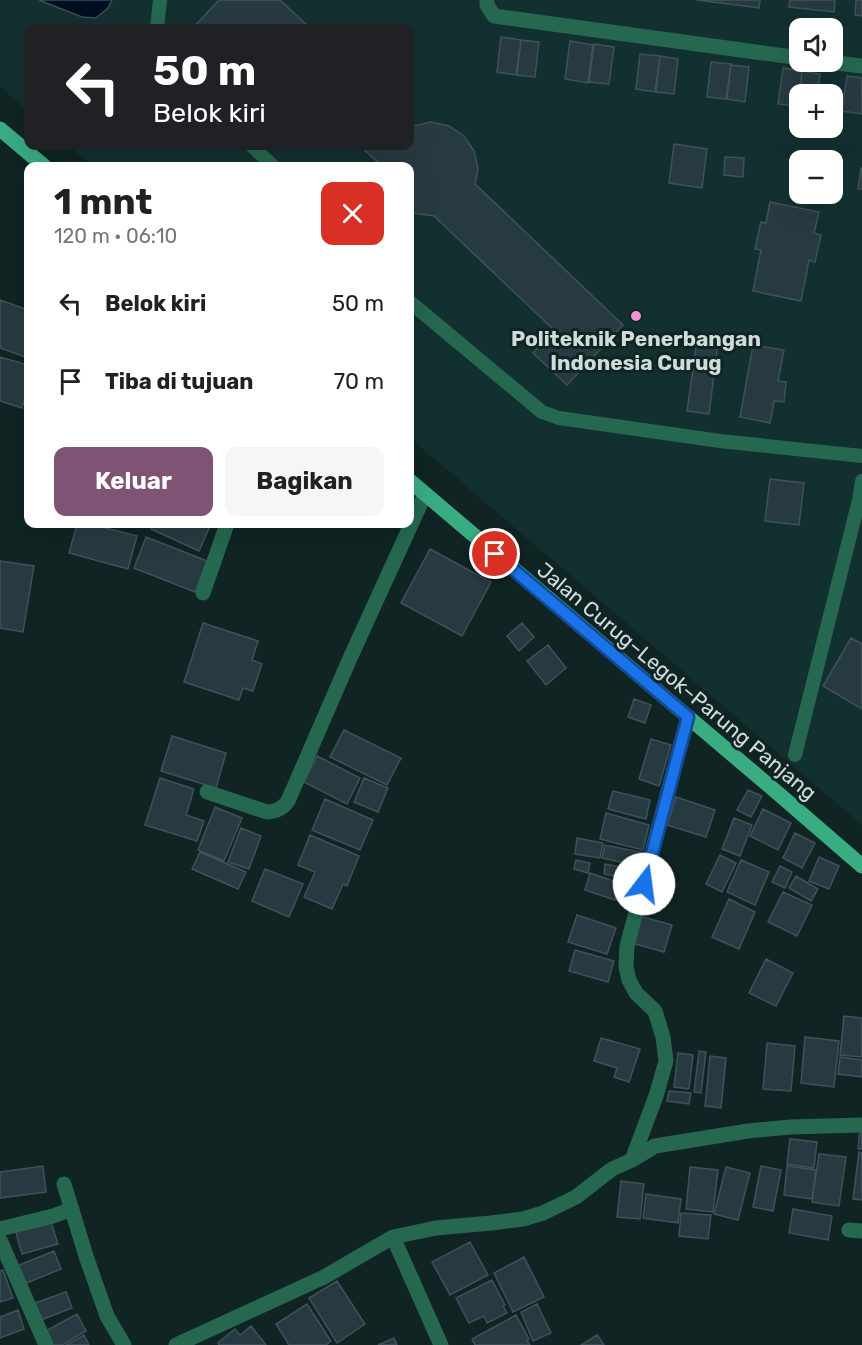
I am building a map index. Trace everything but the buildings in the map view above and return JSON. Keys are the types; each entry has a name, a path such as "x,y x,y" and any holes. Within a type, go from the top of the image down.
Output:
{"main road":[{"path":"0,129 24,149"},
{"path":"25,150 39,162"},
{"name":"Jalan Curug–Legok–Parung Panjang","path":"414,484 862,866"}],"street":[{"path":"488,0 487,5 494,16 789,56"},
{"path":"843,64 862,66"},
{"path":"414,518 425,494"},
{"path":"203,593 226,528"},
{"path":"207,792 267,812 276,812 283,808 409,528"},
{"path":"632,1160 656,1096 666,1061 663,1037 655,1011 636,993 628,980 627,946 688,717"},
{"path":"177,1345 324,1277 393,1237 436,1228 523,1219 543,1213 576,1197 612,1169 655,1146 748,1131 862,1125"},
{"path":"64,1184 107,1316 124,1345"},
{"path":"0,1229 72,1209"},
{"path":"393,1237 441,1345"},
{"path":"0,1240 46,1345"}],"lane":[{"path":"157,24 160,0"},
{"path":"256,150 269,162"},
{"path":"414,305 542,412 550,415 720,441 862,456"},
{"path":"795,755 858,522 862,481"}],"shaded area":[{"name":"Politeknik Penerbangan Indonesia Curug","path":"0,0 862,0 862,825 414,441 414,162 88,162 73,150 414,150 414,24 24,24 24,108 0,87"},
{"path":"39,0 112,0 108,8 96,18 82,17"}],"place":[{"name":"Politeknik Penerbangan Indonesia Curug","path":"636,316"}],"route":[{"path":"495,554 688,717 644,884"}]}
